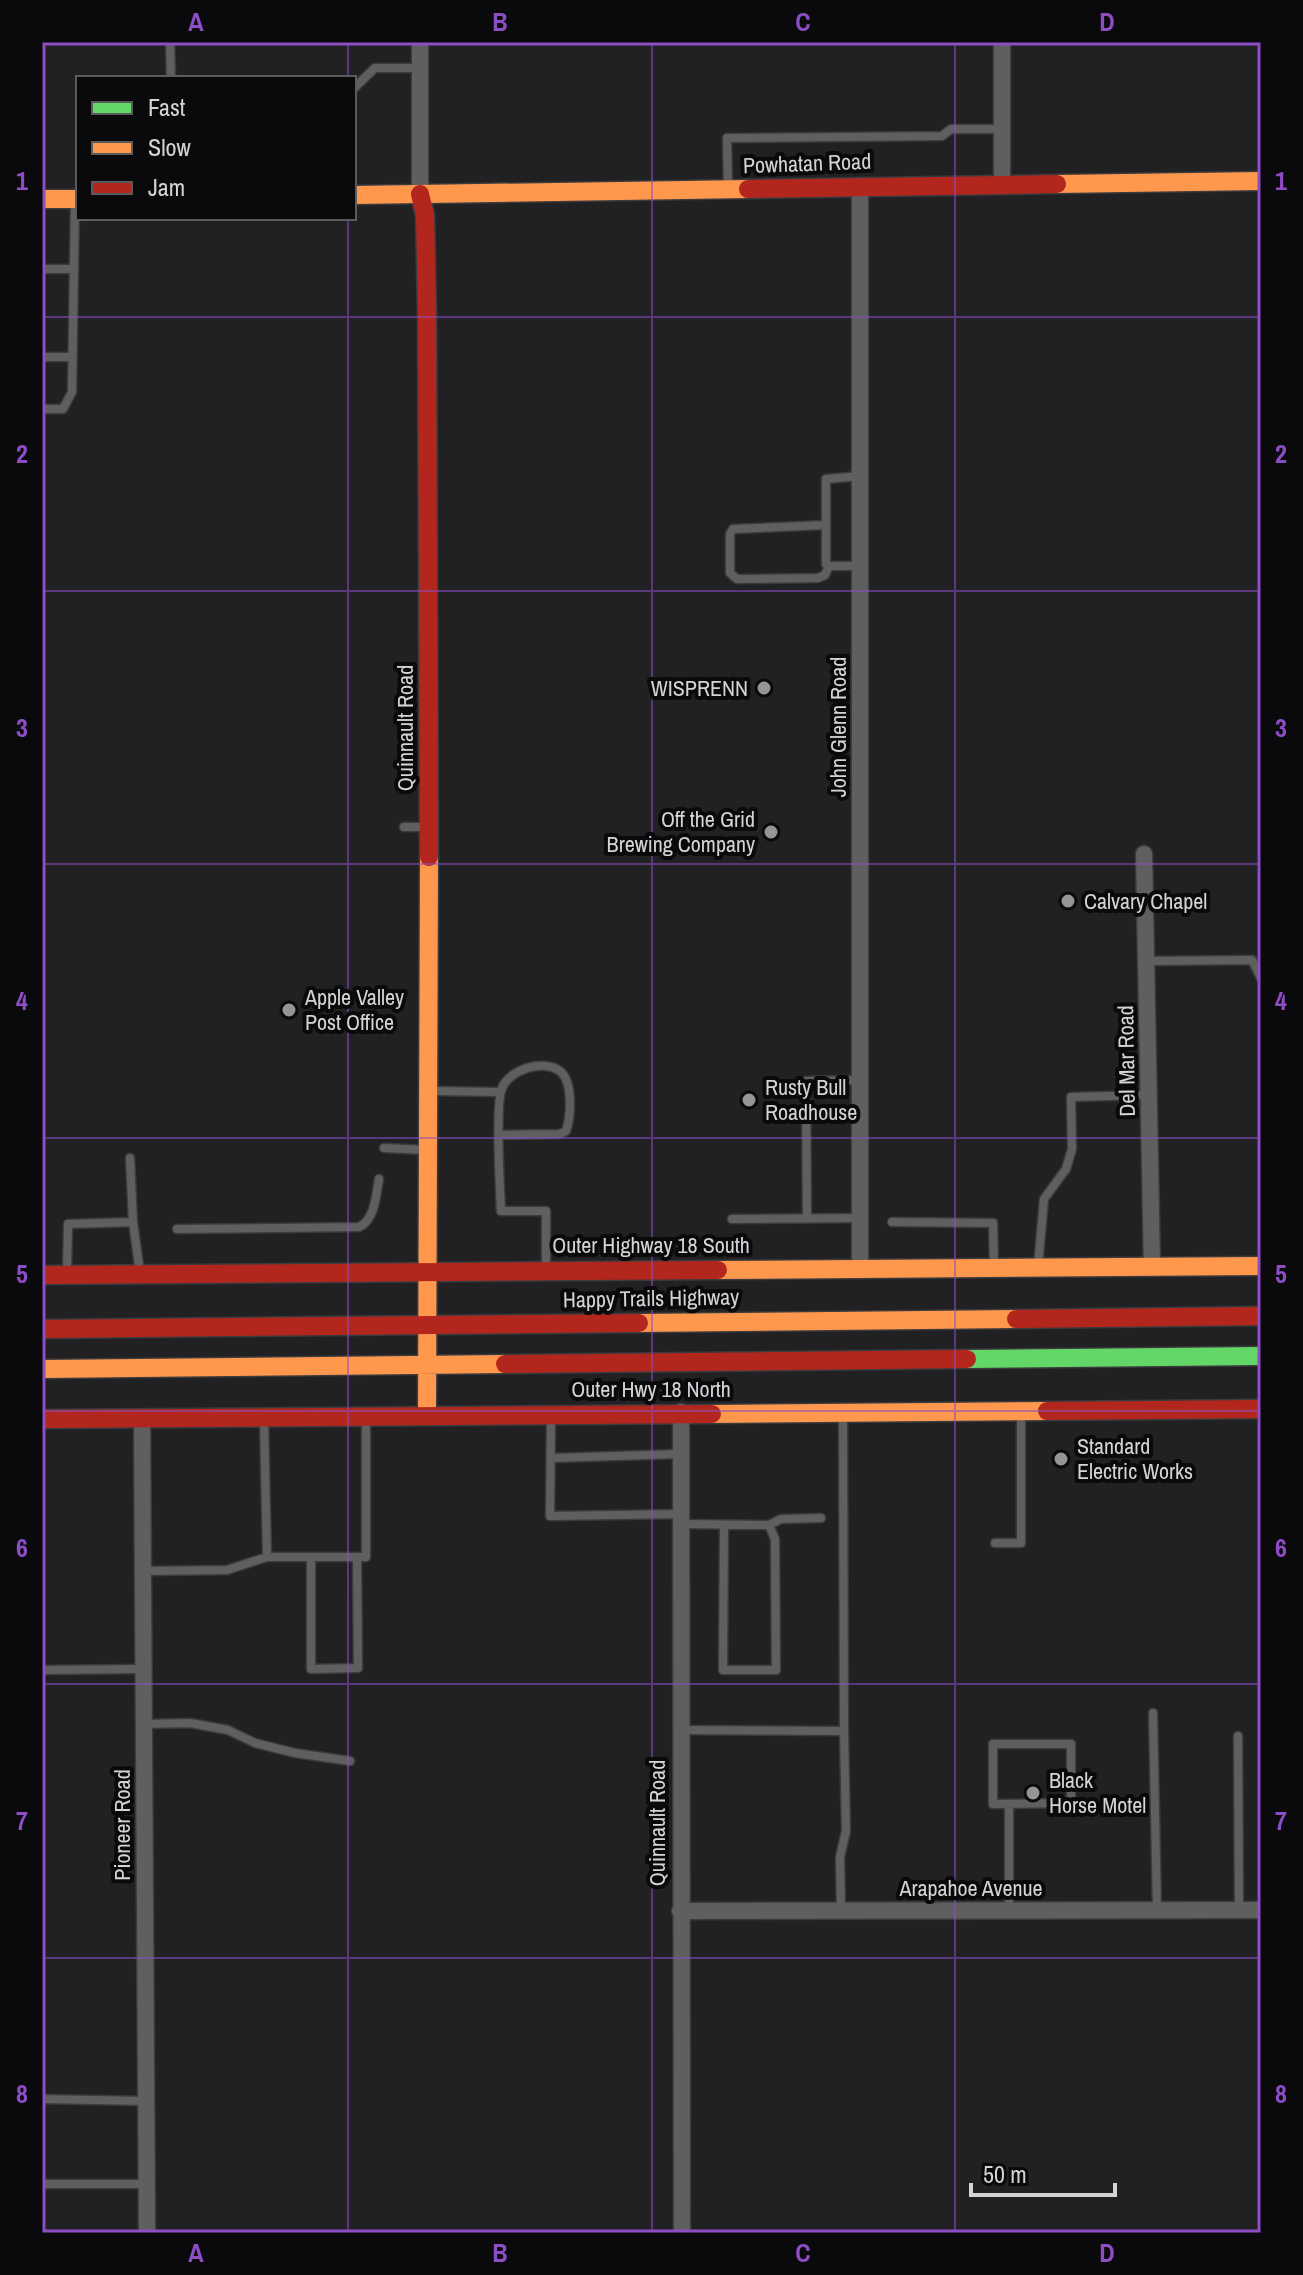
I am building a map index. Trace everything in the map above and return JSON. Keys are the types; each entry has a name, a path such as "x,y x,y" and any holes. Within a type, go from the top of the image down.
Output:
{"street":[{"name":"Quinnault Road","path":"420,42 420,194 425,215 427,311 427,1414"},
{"path":"1002,42 1002,184"},
{"name":"Powhatan Road","path":"356,195 1261,181"},
{"name":"John Glenn Road","path":"860,186 860,1268"},
{"path":"42,199 76,199"},
{"name":"Del Mar Road","path":"1144,854 1152,1267"},
{"name":"Outer Highway 18 South","path":"42,1275 1261,1266"},
{"name":"Happy Trails Highway","path":"42,1329 1261,1316"},
{"path":"42,1369 1261,1356"},
{"name":"Outer Hwy 18 North","path":"42,1419 1261,1409"},
{"name":"Quinnault Road","path":"681,1412 682,2233"},
{"name":"Pioneer Road","path":"142,1418 147,2233"},
{"name":"Arapahoe Avenue","path":"680,1911 1261,1910"}],"lane":[{"path":"170,42 171,76"},
{"path":"356,86 375,68 420,68"},
{"path":"729,190 727,138 942,136 951,129 1002,129"},
{"path":"42,409 63,409 72,392 76,199"},
{"path":"42,269 74,269"},
{"path":"42,357 72,357"},
{"path":"829,566 825,561 826,479 860,476"},
{"path":"825,525 733,529 730,534 730,573 737,579 818,578 825,575 829,566"},
{"path":"829,566 860,566"},
{"path":"404,827 429,827"},
{"path":"1146,961 1252,960 1261,978"},
{"path":"500,1135 560,1134 566,1131 569,1092 564,1074 556,1069 529,1067 508,1078 500,1092 500,1135 501,1211 546,1211 546,1270"},
{"path":"807,1219 806,1081 860,1080"},
{"path":"429,1091 500,1092"},
{"path":"1038,1267 1044,1199 1066,1169 1072,1149 1071,1097 1149,1095"},
{"path":"384,1148 429,1150"},
{"path":"130,1158 133,1222 140,1274"},
{"path":"177,1229 359,1227 370,1217 379,1179"},
{"path":"732,1219 860,1218"},
{"path":"67,1275 68,1224 133,1222"},
{"path":"892,1222 993,1223 994,1267"},
{"path":"995,1543 1021,1543 1021,1410"},
{"path":"841,1911 840,1857 846,1831 843,1412"},
{"path":"551,1413 550,1516 681,1519 724,1525 769,1525 781,1519 821,1518"},
{"path":"143,1571 227,1570 267,1557 366,1557 366,1415"},
{"path":"264,1416 267,1557"},
{"path":"551,1458 681,1454"},
{"path":"724,1525 723,1670 776,1670 775,1539 769,1525"},
{"path":"311,1557 311,1669 358,1668 357,1557"},
{"path":"42,1670 143,1669"},
{"path":"1153,1713 1157,1910"},
{"path":"143,1724 203,1725 228,1730 255,1743 295,1753 350,1761"},
{"path":"681,1730 844,1731"},
{"path":"1238,1736 1239,1910"},
{"path":"993,1744 1071,1744 1071,1803 1009,1804 993,1804 993,1744"},
{"path":"1009,1804 1009,1910"},
{"path":"42,2099 146,2101"},
{"path":"42,2184 147,2184"}],"traffic: fast":[{"path":"967,1359 1261,1356"}],"traffic: slow":[{"path":"1057,184 1261,181"},
{"path":"356,195 748,189"},
{"path":"42,199 76,199"},
{"path":"427,1414 429,857"},
{"path":"718,1270 1261,1266"},
{"path":"639,1323 1016,1319"},
{"path":"42,1369 505,1364"},
{"path":"712,1414 1047,1411"}],"traffic: jam":[{"path":"748,189 1057,184"},
{"path":"420,194 425,215 427,311 429,857"},
{"path":"42,1275 718,1270"},
{"path":"1016,1319 1261,1316"},
{"path":"42,1329 639,1323"},
{"path":"505,1364 967,1359"},
{"path":"1047,1411 1261,1409"},
{"path":"42,1419 712,1414"}],"place":[{"name":"WISPRENN","path":"764,688"},
{"name":"Off the Grid Brewing Company","path":"771,832"},
{"name":"Calvary Chapel","path":"1068,901"},
{"name":"Apple Valley Post Office","path":"289,1010"},
{"name":"Rusty Bull Roadhouse","path":"749,1100"},
{"name":"Standard Electric Works","path":"1061,1459"},
{"name":"Black Horse Motel","path":"1033,1793"}]}
